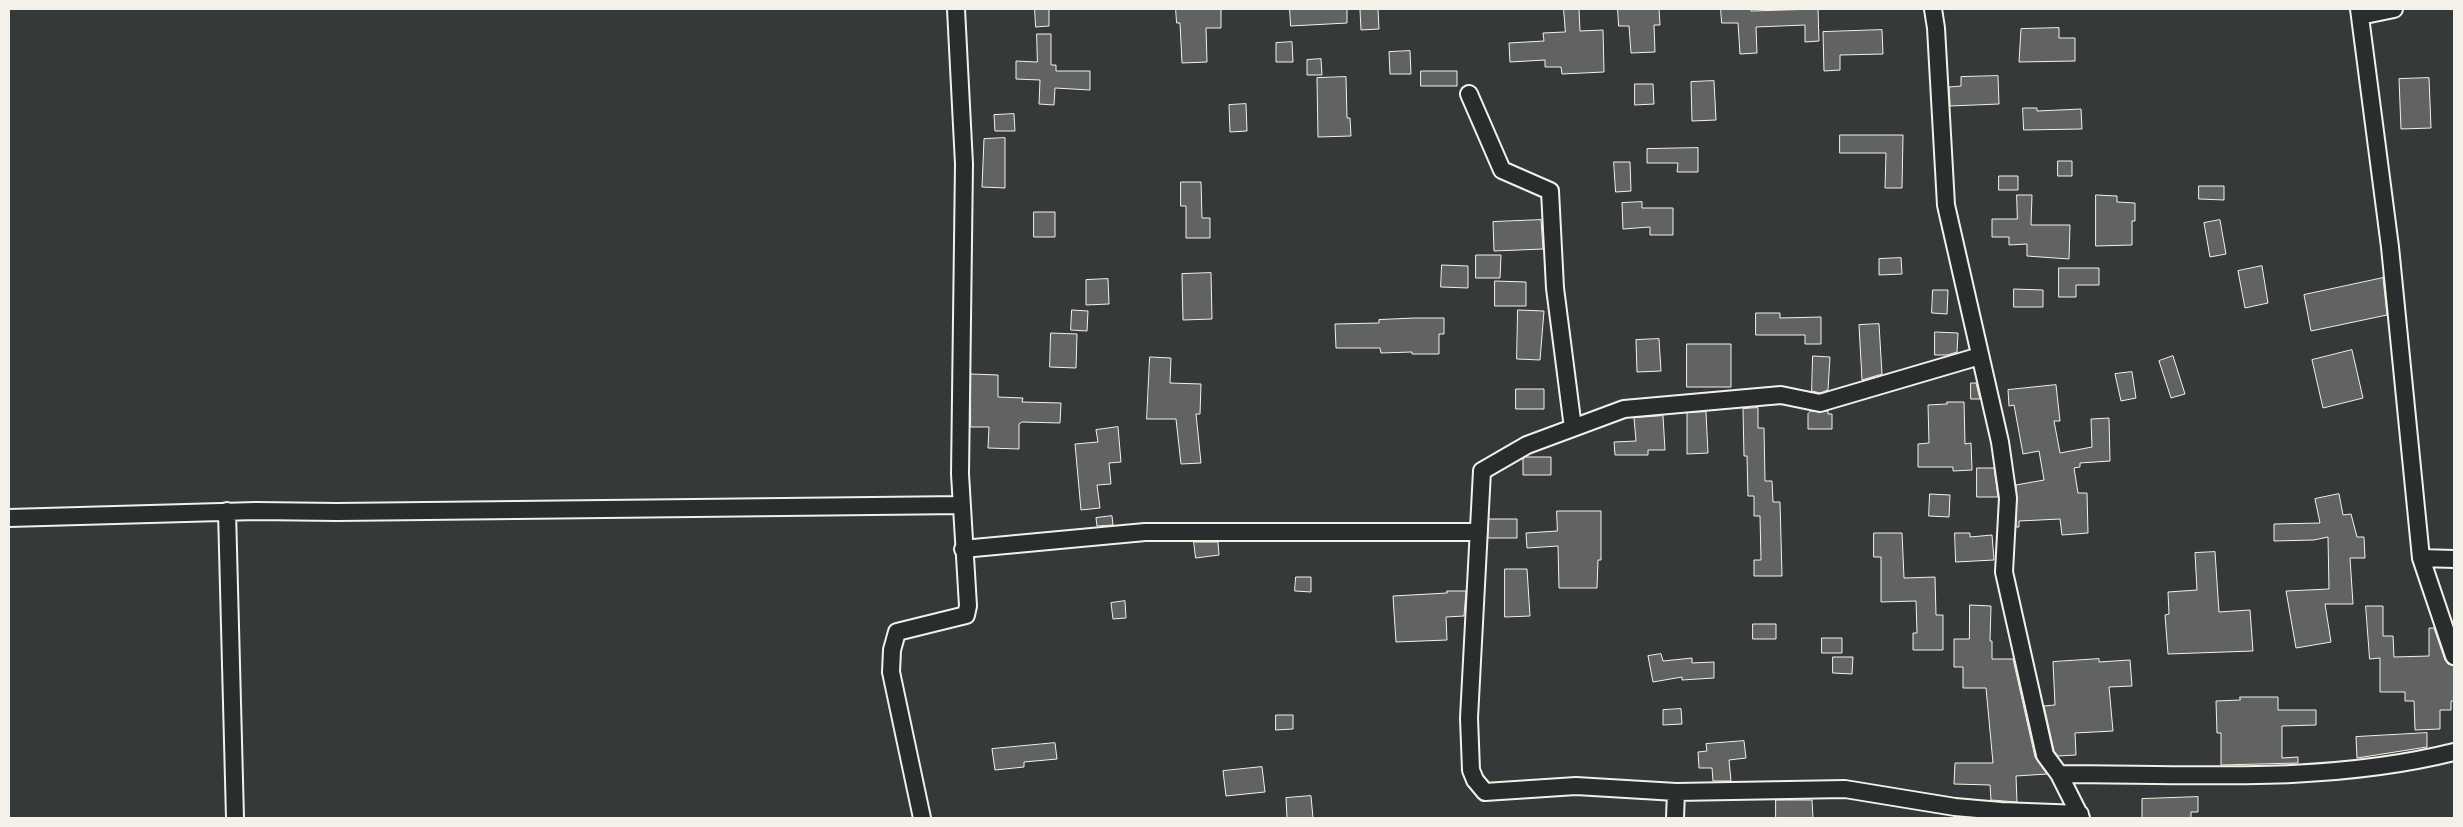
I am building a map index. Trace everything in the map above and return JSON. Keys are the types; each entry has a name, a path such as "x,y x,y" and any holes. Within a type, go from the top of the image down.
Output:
{"street":[{"path":"922,818 891,672 892,650 897,632 966,615 968,606 963,549 960,338 964,164 956,9"},
{"path":"1933,9 1936,28 1946,205 2000,442 2008,498 2004,572 2045,755 2059,774 2081,816"},
{"path":"2394,9 2359,12 2390,247 2421,558 2454,656"},
{"path":"1469,94 1502,170 1550,190 1555,288 1573,428"},
{"path":"1980,356 1820,403 1781,396 1680,402 1624,409 1527,444 1482,471 1469,718 1471,770 1475,780 1485,792 1576,786 1676,792 1845,789 1955,807 2081,816"},
{"path":"9,518 227,512 962,505"},
{"path":"227,512 235,818"},
{"path":"963,549 1145,532 1479,532"},
{"path":"2421,558 2454,559"},
{"path":"2059,774 2295,774 2358,770 2454,752"},
{"path":"1675,818 1676,792"}],"building":[{"path":"1035,9 1049,9 1049,26 1036,27"},
{"path":"1176,9 1221,9 1221,28 1206,28 1207,62 1182,63 1180,23 1177,23"},
{"path":"1290,9 1347,9 1347,23 1291,26"},
{"path":"1378,9 1379,29 1361,30 1360,10"},
{"path":"1564,9 1579,9 1580,31 1603,30 1604,72 1562,74 1561,67 1545,67 1545,60 1510,62 1509,43 1544,41 1543,33 1565,32"},
{"path":"1618,9 1659,9 1660,25 1654,25 1655,52 1631,53 1629,26 1619,26"},
{"path":"1721,9 1751,9 1751,11 1818,9 1819,41 1805,42 1805,25 1756,27 1757,53 1740,54 1738,23 1722,23"},
{"path":"2059,28 2059,38 2075,38 2075,61 2019,62 2021,29"},
{"path":"1882,30 1883,54 1840,55 1840,70 1824,71 1823,32"},
{"path":"1037,34 1051,34 1051,65 1056,65 1056,71 1090,71 1090,90 1055,88 1054,105 1039,104 1040,80 1016,79 1016,61 1037,62"},
{"path":"1292,42 1293,62 1276,62 1276,43"},
{"path":"1410,51 1411,74 1390,74 1389,52"},
{"path":"1321,59 1322,75 1307,75 1307,60"},
{"path":"1421,71 1457,71 1457,86 1421,86"},
{"path":"1998,76 1999,104 1950,106 1949,87 1961,86 1961,77"},
{"path":"1346,77 1347,118 1350,118 1351,136 1318,137 1317,78"},
{"path":"2429,78 2431,128 2401,129 2399,79"},
{"path":"1714,81 1716,120 1692,121 1691,82"},
{"path":"1635,84 1653,84 1654,104 1635,105"},
{"path":"1246,104 1247,131 1230,132 1229,105"},
{"path":"2023,108 2037,108 2037,111 2081,109 2082,129 2024,130"},
{"path":"1014,114 1015,131 995,131 994,115"},
{"path":"1840,135 1903,135 1902,188 1885,188 1886,153 1840,153"},
{"path":"1005,138 1005,188 982,187 984,139"},
{"path":"1698,148 1698,172 1677,172 1678,163 1647,163 1647,149"},
{"path":"2058,161 2072,161 2072,176 2058,176"},
{"path":"1614,162 1630,162 1631,191 1616,192"},
{"path":"1999,176 2018,176 2018,190 1999,190"},
{"path":"1181,182 1201,182 1202,218 1210,218 1210,238 1186,238 1186,206 1181,206"},
{"path":"2199,186 2224,186 2224,200 2199,199"},
{"path":"2017,195 2032,195 2031,225 2070,225 2069,259 2027,256 2027,244 2009,245 2009,237 1992,237 1992,219 2017,219"},
{"path":"2096,195 2117,196 2117,202 2135,203 2135,221 2132,221 2132,245 2096,246"},
{"path":"1642,202 1642,208 1673,208 1673,235 1650,235 1650,227 1623,229 1622,203"},
{"path":"1034,212 1055,212 1055,237 1034,237"},
{"path":"1541,220 1543,249 1494,251 1493,222"},
{"path":"2220,220 2226,254 2210,257 2204,223"},
{"path":"1476,255 1501,255 1500,278 1476,278"},
{"path":"1901,258 1902,274 1879,275 1879,259"},
{"path":"1442,265 1468,266 1468,288 1441,287"},
{"path":"2262,266 2268,303 2245,308 2238,271"},
{"path":"2059,268 2099,268 2099,285 2076,285 2076,297 2059,297"},
{"path":"1211,273 1212,319 1183,320 1182,274"},
{"path":"2383,278 2387,315 2311,331 2304,295"},
{"path":"1108,279 1109,304 1086,305 1086,280"},
{"path":"1495,281 1526,282 1526,306 1495,306"},
{"path":"2014,289 2043,290 2043,307 2014,307"},
{"path":"1933,290 1948,290 1947,314 1932,313"},
{"path":"1072,310 1088,311 1087,331 1071,330"},
{"path":"1518,310 1544,311 1540,360 1517,359"},
{"path":"1756,313 1780,313 1780,318 1821,317 1821,344 1805,344 1805,335 1756,335"},
{"path":"1444,318 1444,334 1439,334 1439,354 1412,354 1412,352 1381,353 1380,348 1336,348 1335,324 1379,323 1379,320"},
{"path":"1879,324 1882,374 1862,380 1859,325"},
{"path":"1935,332 1958,333 1957,352 1947,355 1935,355"},
{"path":"1051,333 1077,334 1076,368 1050,367"},
{"path":"1659,339 1661,371 1637,372 1636,340"},
{"path":"1687,344 1731,344 1731,387 1687,387"},
{"path":"2352,350 2363,398 2323,408 2312,360"},
{"path":"1813,356 1830,357 1828,390 1820,393 1812,391"},
{"path":"2173,356 2185,394 2171,398 2159,361"},
{"path":"1150,357 1171,358 1170,383 1201,384 1200,414 1196,414 1201,463 1181,464 1176,419 1147,419"},
{"path":"2132,372 2136,398 2121,401 2115,374"},
{"path":"971,374 998,375 998,397 1023,398 1022,402 1061,403 1060,423 1022,422 1019,424 1019,449 988,448 989,427 971,427"},
{"path":"1971,383 1976,383 1980,399 1971,399"},
{"path":"2056,385 2060,421 2054,421 2060,453 2092,447 2091,419 2109,418 2110,461 2080,463 2080,467 2074,468 2078,493 2087,493 2088,533 2062,535 2060,519 2019,521 2019,527 2016,527 2016,485 2044,480 2039,451 2023,454 2014,405 2009,406 2008,390"},
{"path":"1516,389 1544,389 1544,409 1516,409"},
{"path":"1947,402 1964,402 1965,444 1971,443 1972,470 1953,471 1953,467 1918,467 1918,444 1929,443 1928,405 1947,404"},
{"path":"1758,408 1758,428 1764,428 1765,481 1772,481 1773,502 1780,502 1782,576 1754,576 1754,560 1761,560 1760,516 1754,516 1754,496 1748,496 1747,456 1744,456 1743,409"},
{"path":"1811,411 1828,411 1828,414 1832,414 1832,429 1808,429 1808,414"},
{"path":"1706,412 1708,453 1687,454 1687,413"},
{"path":"1663,416 1665,450 1648,450 1648,455 1615,455 1614,442 1636,441 1634,418"},
{"path":"1118,427 1121,462 1109,463 1111,484 1097,485 1100,508 1081,510 1075,444 1098,442 1096,430"},
{"path":"1526,457 1551,457 1551,475 1523,475 1523,459"},
{"path":"1977,468 1994,468 1998,497 1977,497"},
{"path":"1930,494 1950,495 1949,517 1929,516"},
{"path":"2339,494 2343,515 2351,514 2357,537 2364,537 2365,558 2350,558 2353,604 2325,604 2331,642 2296,648 2286,591 2329,589 2328,537 2314,540 2274,541 2274,524 2320,523 2315,499"},
{"path":"1557,511 1601,511 1601,560 1598,560 1597,588 1559,588 1558,546 1527,548 1526,533 1557,531"},
{"path":"1112,516 1113,525 1097,526 1096,518"},
{"path":"1489,519 1517,519 1517,538 1488,538"},
{"path":"1874,533 1902,533 1904,578 1935,577 1936,615 1943,615 1943,650 1913,650 1913,633 1917,633 1916,601 1881,602 1881,557 1874,557"},
{"path":"1955,533 1970,533 1970,537 1992,535 1994,560 1956,562"},
{"path":"1194,542 1218,542 1219,555 1196,558"},
{"path":"2215,552 2219,612 2250,610 2253,651 2168,654 2165,615 2169,614 2168,592 2197,590 2195,553"},
{"path":"1505,569 1527,569 1530,616 1505,617"},
{"path":"1296,577 1311,577 1311,592 1295,591"},
{"path":"1447,591 1466,591 1464,616 1446,617 1447,640 1396,642 1393,596 1447,593"},
{"path":"1125,601 1126,618 1113,619 1111,603"},
{"path":"1970,605 1991,606 1990,641 1992,641 1992,659 2013,659 2035,757 2047,774 2016,776 2017,802 1991,800 1990,785 1954,784 1955,763 1993,763 1986,688 1963,688 1963,667 1954,667 1954,639 1969,639"},
{"path":"2366,606 2383,606 2383,636 2393,636 2394,657 2429,656 2429,628 2434,628 2445,660 2448,664 2454,666 2454,701 2451,701 2451,710 2440,710 2440,729 2415,730 2414,701 2405,701 2405,692 2380,692 2380,658 2370,659"},
{"path":"1753,624 1776,624 1776,639 1753,639"},
{"path":"1822,638 1842,638 1842,653 1822,653"},
{"path":"1661,654 1663,661 1692,658 1692,663 1714,662 1714,678 1682,680 1682,677 1653,682 1648,656"},
{"path":"1833,657 1853,657 1852,674 1833,673"},
{"path":"2099,659 2099,662 2130,660 2132,686 2109,687 2113,731 2075,733 2076,755 2058,756 2054,751 2044,706 2055,705 2053,662"},
{"path":"2240,697 2278,697 2278,710 2316,710 2316,725 2282,726 2282,758 2298,757 2298,763 2221,765 2221,733 2217,733 2216,701 2240,700"},
{"path":"1681,709 1682,724 1663,725 1663,710"},
{"path":"1276,715 1293,715 1293,729 1276,730"},
{"path":"2427,733 2427,747 2357,758 2356,737"},
{"path":"1744,741 1746,758 1729,760 1731,781 1713,781 1712,768 1699,768 1698,752 1707,751 1706,744"},
{"path":"1055,743 1057,759 1024,762 1024,767 995,770 992,749"},
{"path":"1262,767 1265,792 1226,796 1223,771"},
{"path":"1311,796 1313,818 1287,818 1286,798"},
{"path":"2198,797 2198,812 2191,812 2191,818 2142,818 2142,799"},
{"path":"1776,800 1812,800 1813,818 1776,818"}]}
